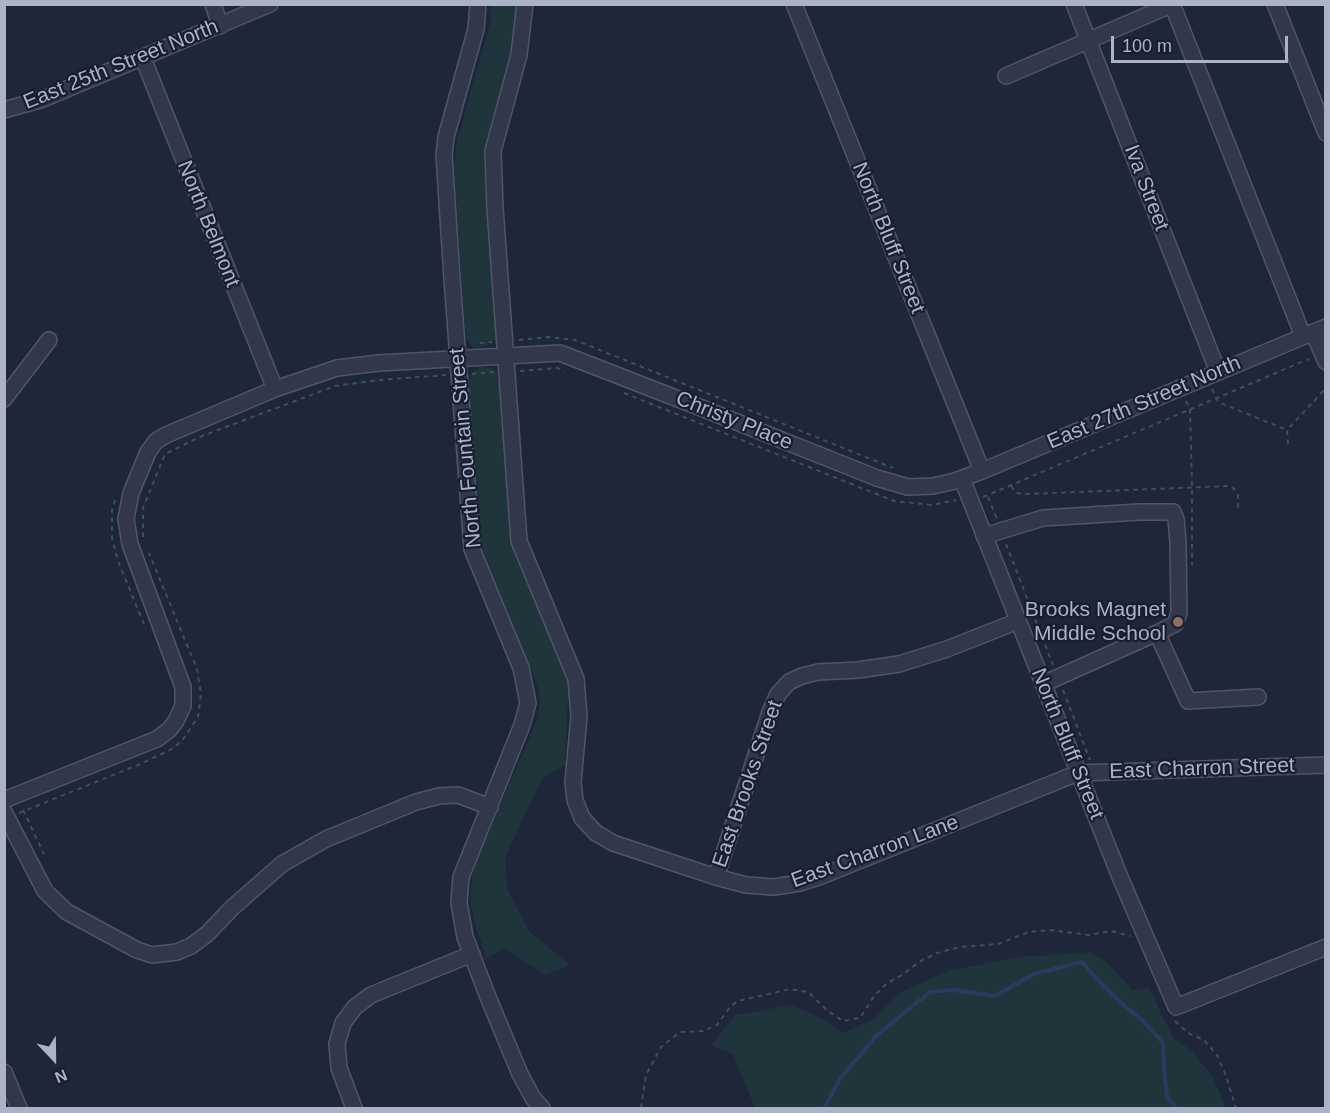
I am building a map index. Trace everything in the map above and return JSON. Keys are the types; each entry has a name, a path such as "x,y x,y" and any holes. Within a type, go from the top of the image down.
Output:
{"street":[{"path":"213,4 220,26"},
{"name":"East 25th Street North","path":"4,110 44,99 270,4"},
{"name":"North Fountain Street","path":"478,4 477,29 446,137 444,155 458,367 472,549 521,668 528,703 522,725 461,877 459,903 465,937 520,1074 533,1098 542,1108"},
{"path":"505,356 493,151 519,55 525,4"},
{"name":"North Bluff Street","path":"794,4 982,471"},
{"name":"Iva Street","path":"1074,4 1218,372"},
{"path":"1275,4 1326,133"},
{"path":"1006,76 1172,5 1324,358"},
{"name":"North Belmont","path":"142,58 275,389"},
{"name":"East 27th Street North","path":"962,479 1314,332"},
{"path":"4,399 49,340"},
{"name":"Christy Place","path":"10,798 157,739 169,730 183,706 183,687 130,543 126,519 131,493 148,452 156,441 275,389 337,368 379,363 458,367 505,356 560,353 877,478 908,487 933,486 962,479"},
{"name":"East Charron Lane","path":"505,356 519,541 576,679 579,716 573,782 575,800 582,818 596,833 613,843 716,877 746,885 774,887 800,883 1078,773"},
{"name":"North Bluff Street","path":"962,479 1120,877 1176,1007"},
{"path":"984,536 1043,518 1173,512 1176,519 1179,613 1175,624 1043,684"},
{"name":"East Brooks Street","path":"716,877 770,712 778,694 789,682 818,672 858,670 899,664 947,649 1018,621"},
{"path":"1157,633 1188,701 1257,697"},
{"name":"East Charron Street","path":"1078,773 1326,765"},
{"path":"6,814 45,891 67,912 137,950 152,955 177,952 191,946 282,864 326,839 416,802 439,796 458,795 490,807"},
{"path":"1176,1007 1326,947"},
{"path":"354,1108 339,1068 337,1044 343,1023 356,1006 371,995 472,954"},
{"path":"4,1072 19,1108"}],"path":[{"path":"143,540 142,508 165,454 202,436 335,386 458,367 505,356 549,337 575,340 895,468"},
{"path":"480,343 505,356 566,371"},
{"path":"621,392 894,501 932,505 987,496 1216,398 1324,358"},
{"path":"1288,444 1287,430 1326,388"},
{"path":"1212,389 1218,402 1287,430"},
{"path":"1011,486 1016,493 1028,494 1230,486 1238,495 1239,508"},
{"path":"987,496 1091,762"},
{"path":"115,500 112,511 112,538 118,561 147,632"},
{"path":"6,814 24,811 170,750 182,741 198,717 201,694 197,669 148,550"},
{"path":"10,798 24,811 44,854"},
{"path":"641,1108 646,1075 661,1047 680,1032 703,1032 717,1025 738,1000 789,989 808,992 828,1011 843,1021 860,1018 874,995 886,984 937,953 960,947 998,944 1029,932 1050,930 1089,935 1111,931 1136,939"},
{"path":"1176,1007 1174,1020 1188,1033 1204,1040 1217,1055 1236,1108"}],"shaded area":[{"path":"490,5 519,5 514,54 487,153 485,170 499,336 484,347 473,348 467,339 465,328 454,168 457,140 491,21"},
{"path":"482,367 492,368 498,375 513,542 567,678 565,765 542,778 505,858 508,891 529,931 570,965 546,975 504,949 486,958 471,905 471,885 475,863 538,718 540,699 537,684 481,545 468,382 473,372"},
{"path":"1091,952 1107,962 1132,990 1149,988 1174,1039 1191,1050 1213,1077 1226,1108 755,1108 733,1054 711,1046 735,1015 791,1005 823,1019 843,1033 875,1018 901,992 951,970 1020,957"}],"waterway":[{"path":"824,1108 840,1079 877,1035 930,992 953,990 995,996 1034,974 1082,962 1163,1043 1167,1097 1176,1108"}],"place":[{"name":"Brooks Magnet Middle School","path":"1178,622"}]}
